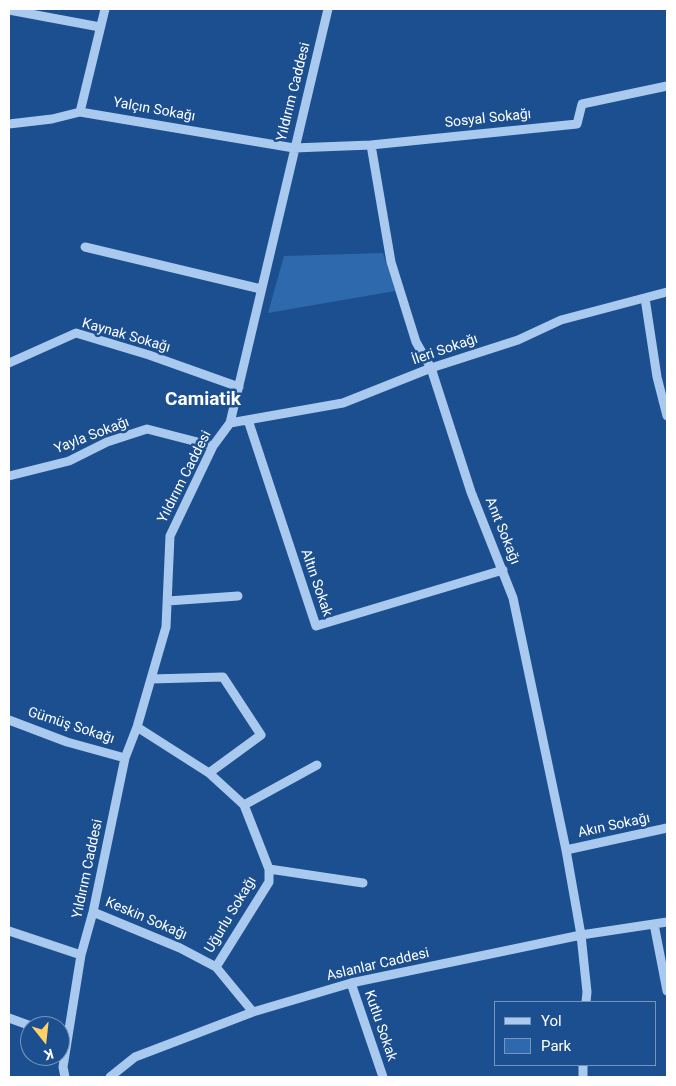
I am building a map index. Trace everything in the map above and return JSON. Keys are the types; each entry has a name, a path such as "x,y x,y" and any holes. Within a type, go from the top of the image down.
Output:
{"street":[{"path":"80,112 105,9"},
{"name":"Yıldırım Caddesi","path":"69,1016 81,955 94,912 125,758 137,727 166,627 170,536 213,446 230,423 328,9"},
{"path":"9,10 100,27"},
{"name":"Sosyal Sokağı","path":"294,148 371,145 577,124 582,104 667,86"},
{"name":"Yalçın Sokağı","path":"9,124 52,119 80,112 294,148"},
{"name":"Anıt Sokağı","path":"371,145 391,262 416,342 431,368 471,492 503,570 515,607 566,850 581,935 586,1001"},
{"path":"85,247 261,289"},
{"name":"İleri Sokağı","path":"230,423 343,403 431,368 518,340 561,320 667,292"},
{"path":"645,298 658,377 667,416"},
{"name":"Kaynak Sokağı","path":"9,364 76,333 149,355 239,387"},
{"name":"Altın Sokak","path":"248,420 316,626 503,570"},
{"name":"Yayla Sokağı","path":"9,476 69,461 107,442 147,429 213,446"},
{"path":"168,601 238,596"},
{"path":"151,679 224,677 261,735 209,773"},
{"name":"Gümüş Sokağı","path":"9,720 67,742 125,758"},
{"name":"Uğurlu Sokağı","path":"137,727 209,773 244,804 269,868 269,882 216,967"},
{"path":"244,804 318,765"},
{"name":"Akın Sokağı","path":"566,850 667,828"},
{"path":"269,868 363,883"},
{"name":"Keskin Sokağı","path":"94,912 180,948 216,967 254,1012"},
{"name":"Aslanlar Caddesi","path":"110,1077 135,1057 254,1012 351,983 581,935 667,922"},
{"path":"654,924 667,991"},
{"path":"9,931 81,955"},
{"name":"Kutlu Sokak","path":"351,983 383,1077"}],"green space":[{"path":"383,253 395,291 268,313 284,256"}],"district":[{"name":"Camiatik","path":"203,400"}]}
